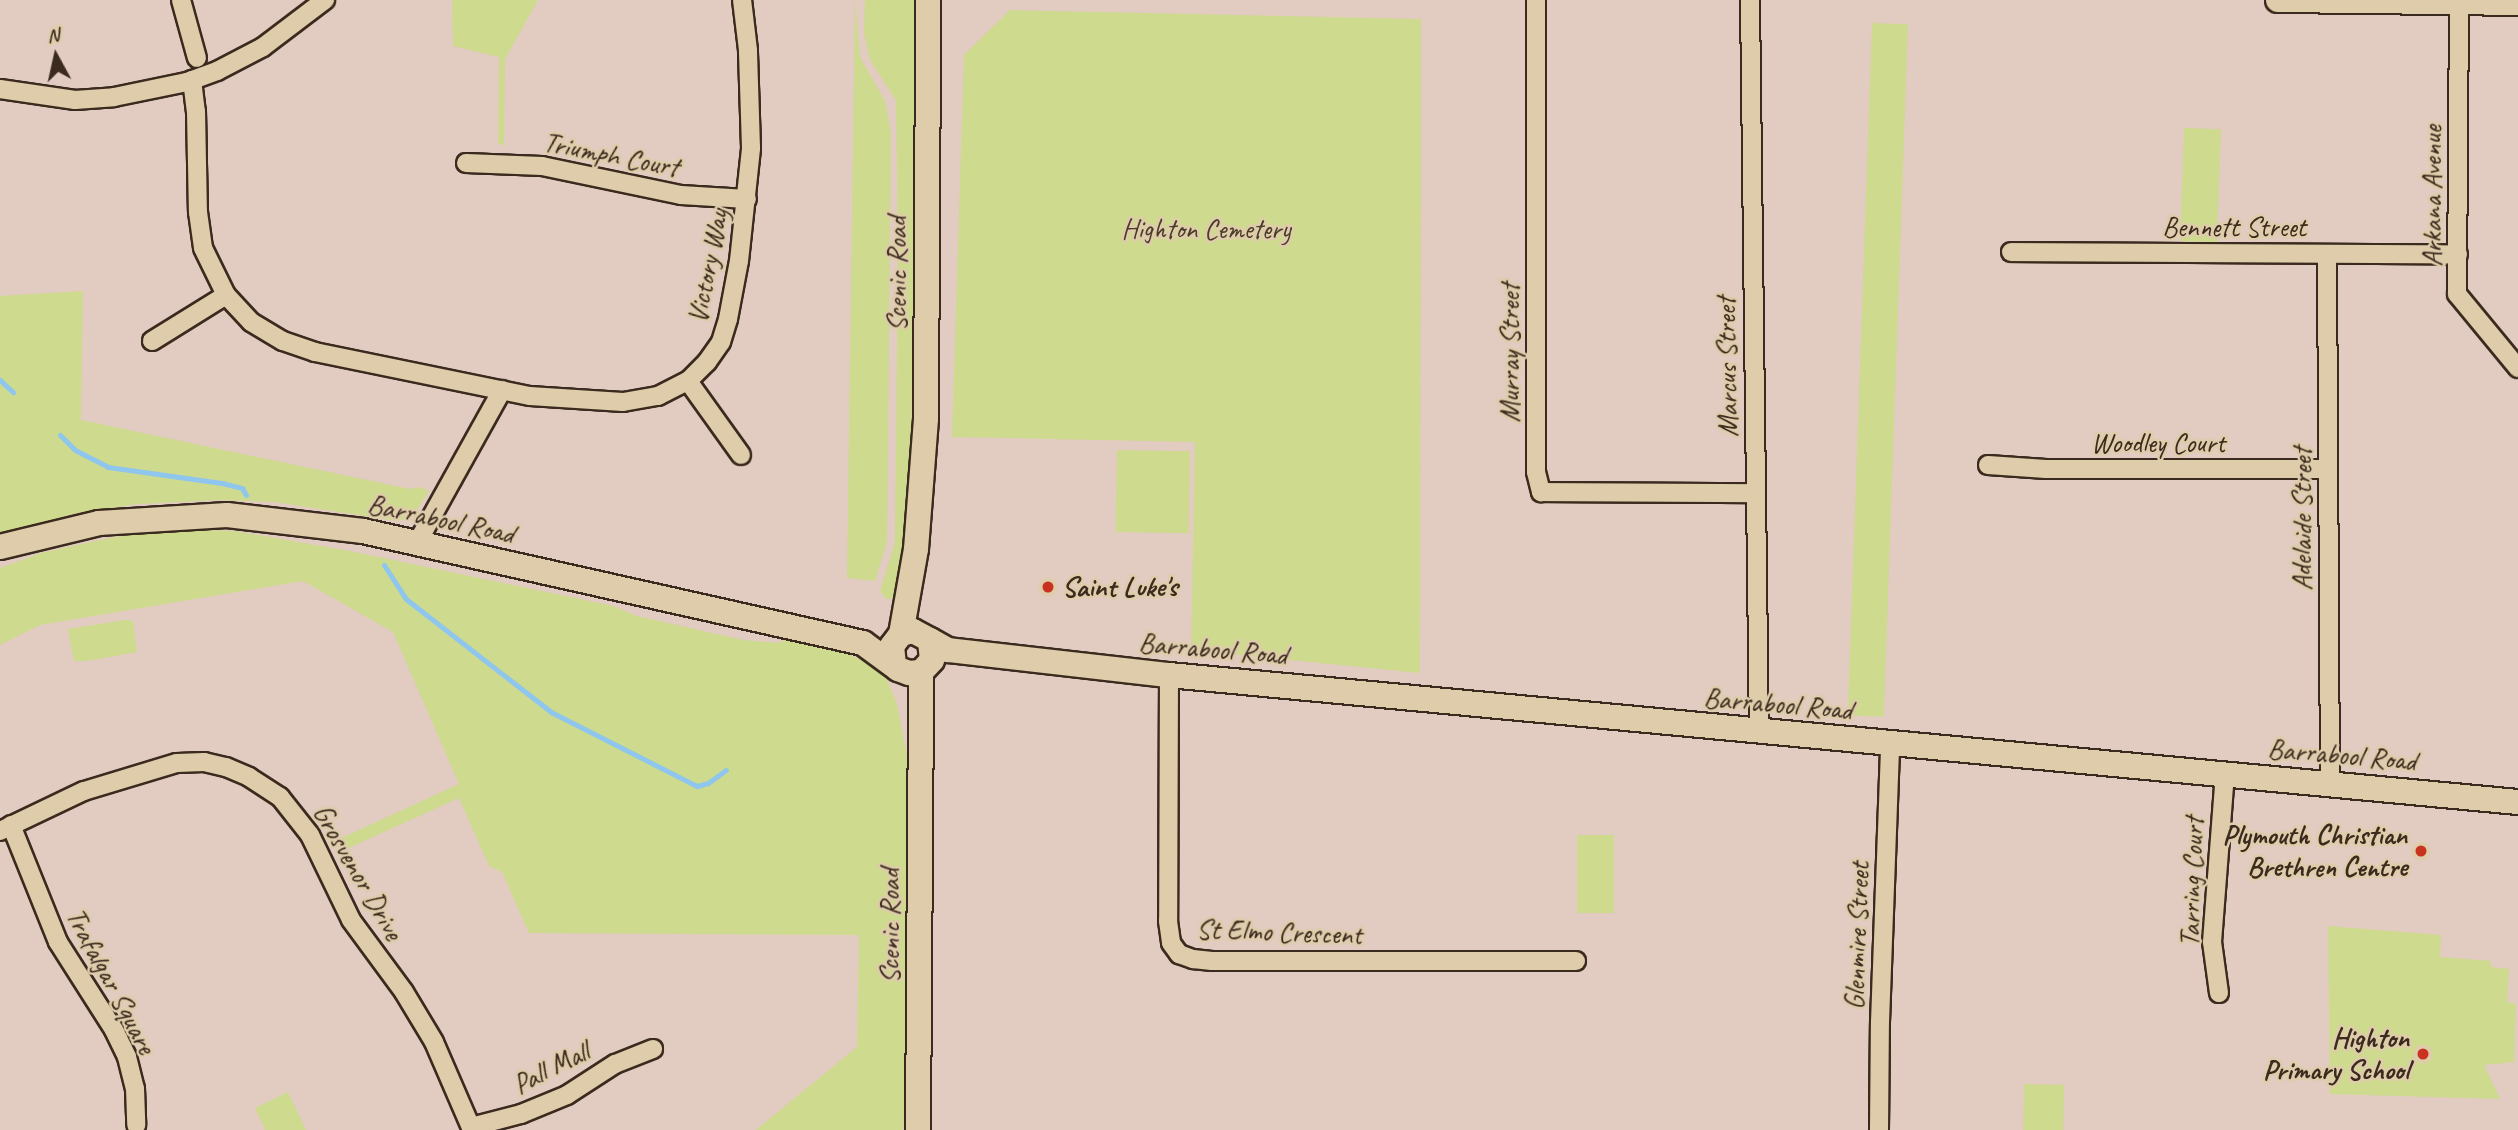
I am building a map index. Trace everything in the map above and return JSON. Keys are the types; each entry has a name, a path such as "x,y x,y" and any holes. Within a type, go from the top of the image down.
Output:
{"main road":[{"name":"Scenic Road","path":"899,636 916,549 926,418 928,0"},
{"path":"2278,0 2518,3"},
{"name":"Barrabool Road","path":"0,547 99,523 227,515 363,531 417,543 865,644 910,668 948,663 1032,660"},
{"name":"Scenic Road","path":"916,549 928,638"},
{"path":"913,631 928,638 933,650 910,668 891,653 899,636 913,631"},
{"name":"Barrabool Road","path":"865,644 899,636"},
{"name":"Barrabool Road","path":"928,638 948,650 1169,676 2518,802"},
{"name":"Scenic Road","path":"910,668 921,722 918,1130"}],"street":[{"path":"181,0 197,58"},
{"path":"0,89 75,100 124,95 192,80 263,47 325,0"},
{"name":"Victory Way","path":"192,80 196,111 201,236 211,270 226,295 251,322 283,341 315,352 502,390 580,402 623,402 658,396 688,381 707,362 720,342 728,319 747,199 750,93 742,0"},
{"name":"Murray Street","path":"1536,0 1536,472 1541,492 1755,493"},
{"name":"Marcus Street","path":"1750,0 1759,733"},
{"name":"Arkana Avenue","path":"2459,2 2457,294 2518,368"},
{"name":"Triumph Court","path":"466,163 542,166 681,195 747,199"},
{"name":"Bennett Street","path":"2011,251 2458,254"},
{"name":"Adelaide Street","path":"2328,254 2330,783"},
{"path":"152,341 226,295"},
{"path":"688,381 741,455"},
{"path":"417,543 502,390"},
{"name":"Woodley Court","path":"1988,465 2046,469 2327,469"},
{"name":"St Elmo Crescent","path":"1169,676 1168,921 1171,943 1180,954 1193,959 1212,961 1576,961"},
{"name":"Glenmire Street","path":"1879,1130 1890,745"},
{"name":"Grosvenor Drive","path":"6,828 84,791 177,763 204,762 226,767 280,797 310,835 351,920 418,1014 434,1042 471,1129"},
{"name":"Tarring Court","path":"2219,993 2212,942 2225,774"},
{"name":"Trafalgar Square","path":"6,828 58,942 114,1030 127,1057 135,1088 136,1125"},
{"name":"Pall Mall","path":"471,1129 521,1114 567,1095 615,1064 653,1049"}],"green space":[{"path":"452,0 538,0 505,59 504,146 498,143 499,57 453,46"},
{"path":"855,0 860,57 885,101 891,134 887,541 875,581 847,578"},
{"path":"865,0 917,0 910,535 898,598 886,599 880,591 895,543 898,248 896,100 870,60 864,33"},
{"name":"Highton Cemetery","path":"1010,10 1421,19 1420,673 1191,650 1195,442 952,437 964,55"},
{"path":"1872,23 1908,24 1884,717 1848,716"},
{"path":"2184,128 2221,129 2217,242 2180,241"},
{"path":"83,291 81,420 410,489 420,487 429,491 413,516 398,521 274,502 220,500 138,504 73,514 0,535 0,296"},
{"path":"1117,450 1190,451 1189,533 1116,532"},
{"path":"175,529 235,531 350,551 613,606 637,616 743,640 780,643 785,639 830,647 882,668 897,704 912,783 908,1056 903,1130 756,1130 857,1047 859,935 529,933 502,872 489,866 459,798 342,851 337,840 459,784 393,632 303,581 40,625 0,645 0,568 41,553 114,537"},
{"path":"133,621 137,652 74,661 68,629"},
{"path":"1577,835 1614,835 1614,913 1577,913"},
{"name":"Highton Primary School","path":"2328,926 2441,935 2440,957 2491,961 2491,967 2509,969 2507,1002 2516,1004 2514,1062 2484,1065 2500,1099 2330,1094"},
{"path":"2024,1084 2064,1085 2063,1130 2023,1130"},
{"path":"288,1092 306,1130 265,1130 255,1108"}],"waterway":[{"path":"0,380 13,392"},
{"path":"60,435 75,450 108,467 222,483 242,488 246,495"},
{"path":"384,565 406,599 551,712 697,786 708,783 726,770"}],"place":[{"name":"Saint Luke's","path":"1048,587"},
{"name":"Plymouth Christian Brethren Centre","path":"2421,851"},
{"name":"Highton Primary School","path":"2423,1054"}]}
